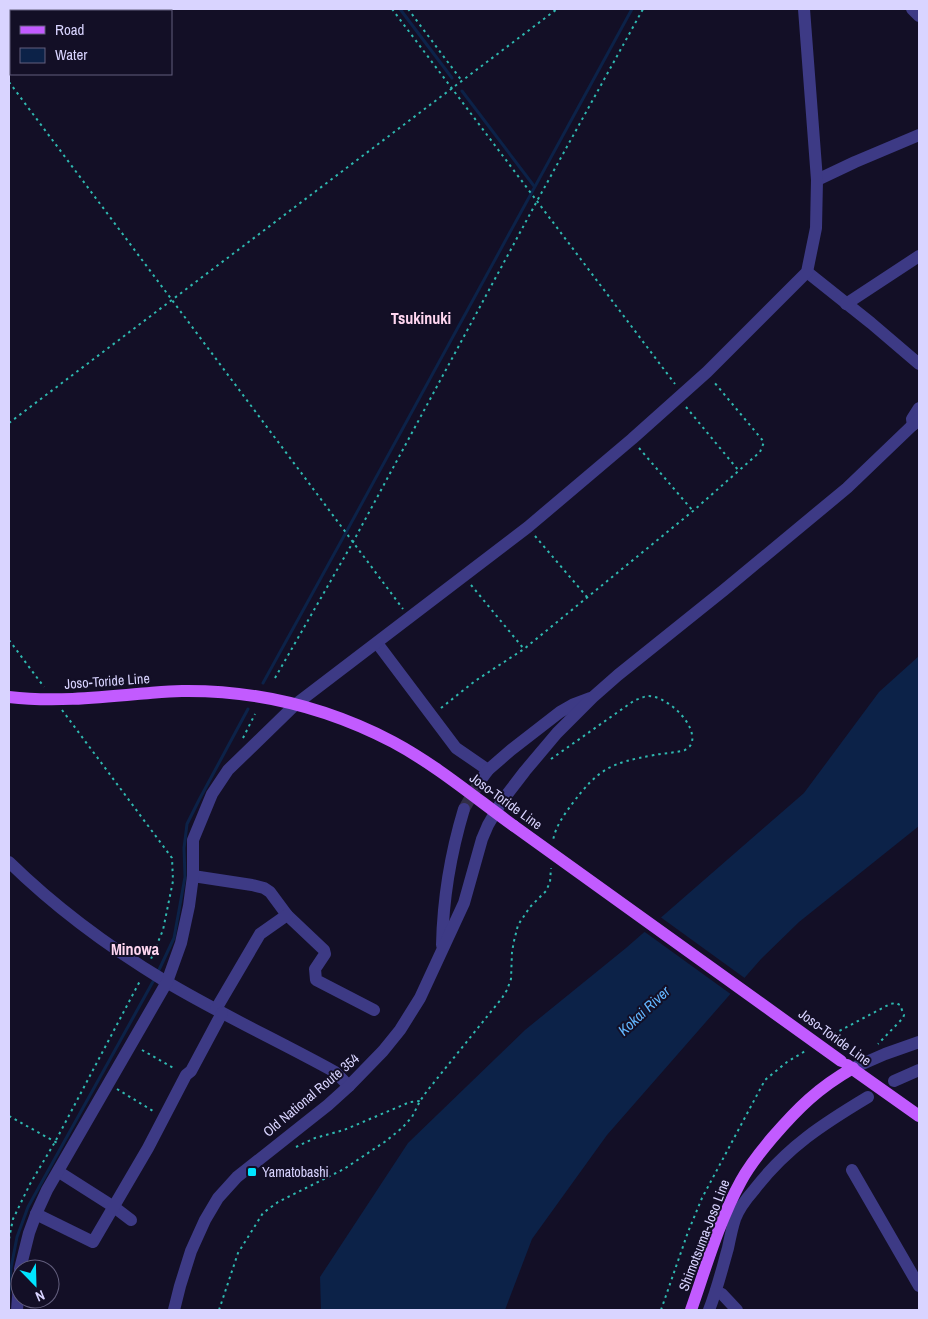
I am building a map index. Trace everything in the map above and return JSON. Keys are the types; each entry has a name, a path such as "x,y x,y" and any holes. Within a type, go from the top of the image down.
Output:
{"main road":[{"name":"Joso-Toride Line","path":"9,697 86,699 180,691 243,693 296,704 346,720 394,743 442,774 919,1116"},
{"name":"Shimotsuma-Joso Line","path":"691,1310 731,1216 741,1180 760,1151 812,1095 853,1068"}],"street":[{"path":"23,1259 29,1233 47,1190 109,1084 165,981 181,943 193,876 193,840 212,794 228,770 296,704 528,527 632,439 707,372 807,272 816,228 817,180 804,9"},
{"path":"912,9 919,16"},
{"path":"817,180 919,135"},
{"path":"846,304 919,256"},
{"path":"807,272 872,323 919,364"},
{"path":"916,422 912,419 919,408"},
{"name":"Old National Route 354","path":"174,1310 191,1251 205,1220 218,1198 237,1177 328,1105 349,1086 383,1051 400,1030 420,998 464,903 482,839 495,812 524,771 557,733 618,674 724,590 847,488 916,422"},
{"path":"376,643 456,748 488,770"},
{"path":"480,781 488,770 511,750 560,712 593,697"},
{"path":"442,950 442,924 454,841 464,809"},
{"path":"9,862 69,915 104,941 165,981 335,1072 349,1086"},
{"path":"193,876 252,885 264,888 270,892 287,915 324,950 325,954 315,969 316,980 374,1010"},
{"path":"36,1214 93,1242 164,1118 186,1075 191,1071 219,1011 260,934 287,915"},
{"path":"853,1068 919,1042"},
{"path":"894,1081 919,1070"},
{"path":"709,1310 716,1291 731,1216 765,1175 797,1144 868,1097"},
{"path":"852,1170 919,1286"},
{"path":"59,1172 114,1206 131,1220"},
{"path":"716,1291 722,1294 737,1310"}],"path":[{"path":"392,9 739,471"},
{"path":"408,9 462,81"},
{"path":"9,424 557,9"},
{"path":"275,678 353,542 537,200 643,9"},
{"path":"9,82 409,618"},
{"path":"431,716 475,681 524,648 693,511 760,452 764,442 707,372"},
{"path":"632,439 693,511"},
{"path":"528,527 587,597"},
{"path":"464,576 524,648"},
{"path":"9,640 172,858 172,880 163,930 149,970 56,1143 30,1184 13,1219 9,1239"},
{"path":"551,759 635,700 647,696 660,698 677,709 689,726 692,734 690,746 684,750 619,763 593,778 573,802 554,831 553,848"},
{"path":"219,1310 238,1253 263,1214 278,1202 344,1169 402,1128 412,1117 420,1101 502,998 511,979 514,941 518,925 530,908 546,892 550,882 551,864"},
{"path":"131,1043 186,1075"},
{"path":"109,1084 164,1118"},
{"path":"315,1138 344,1130 410,1102 420,1101"},
{"path":"9,1116 56,1143"}],"water":[{"name":"Kokai River","path":"919,656 919,826 799,922 761,959 607,1135 532,1239 505,1310 321,1310 320,1277 408,1143 525,1030 626,948 804,793 879,692"}],"pier":[{"path":"659,916 746,979 732,995 642,930"}],"waterway":[{"path":"400,9 452,78"},
{"path":"263,683 632,9"},
{"path":"462,91 534,186"},
{"path":"158,972 174,938 185,877 184,848 187,824 248,709"},
{"path":"9,1294 11,1268 17,1237 28,1207 155,978"}],"tunnel":[{"path":"464,809 480,781"}],"place":[{"name":"Yamatobashi","path":"252,1172"}],"district":[{"name":"Tsukinuki","path":"421,318"},
{"name":"Minowa","path":"135,949"}]}
